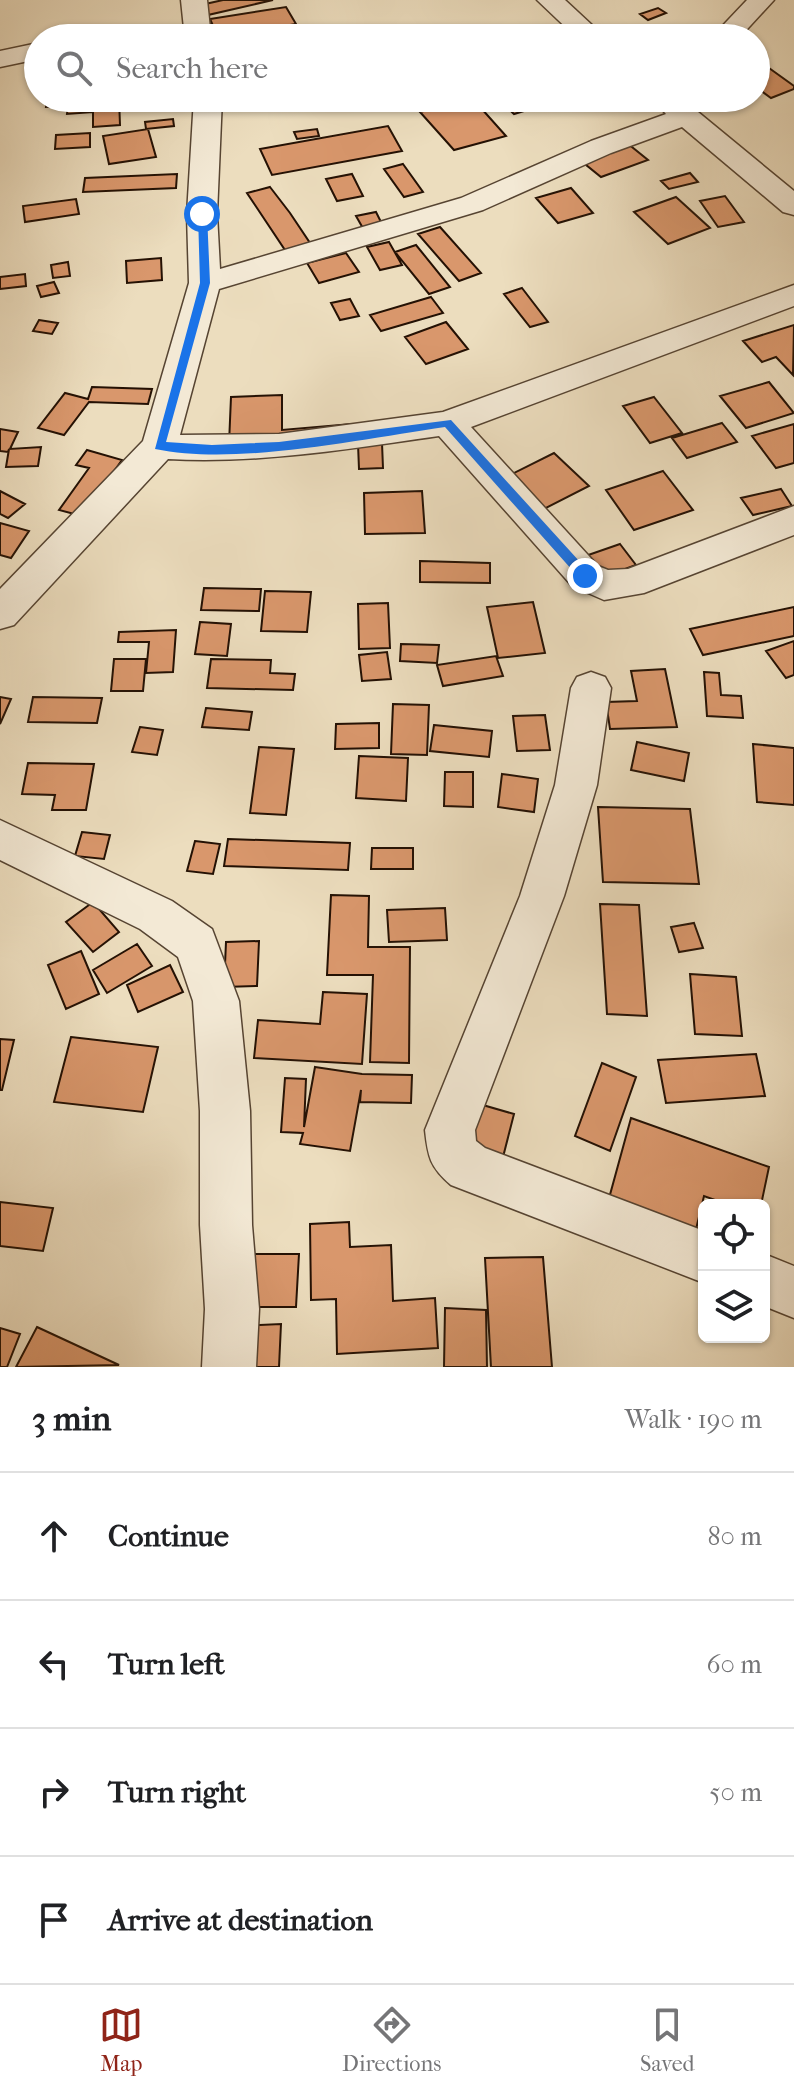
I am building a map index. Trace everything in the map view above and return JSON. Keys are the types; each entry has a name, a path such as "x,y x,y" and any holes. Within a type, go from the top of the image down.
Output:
{"street":[{"path":"194,0 197,24"},
{"path":"550,0 577,24"},
{"path":"738,24 761,0"},
{"path":"0,59 24,54"},
{"path":"0,614 159,446 205,283 202,214 207,112"},
{"path":"205,283 472,204 601,147 656,112"},
{"path":"681,112 794,206"},
{"path":"159,446 212,449 279,446 447,423 794,295"},
{"path":"447,423 585,576 604,585 631,583 794,520"},
{"path":"591,688 576,785 542,896 450,1130 453,1154 469,1167 698,1255"},
{"path":"0,839 156,915 196,944 216,1001 224,1095 226,1225 232,1309 229,1367"},
{"path":"770,1282 794,1292"}],"building":[{"path":"223,0 273,0 199,17 192,7"},
{"path":"286,7 296,24 212,24 210,19"},
{"path":"658,8 666,13 648,20 640,14"},
{"path":"770,69 794,86 794,89 771,98"},
{"path":"93,112 120,112 120,125 93,127"},
{"path":"420,112 485,112 506,136 454,150"},
{"path":"173,119 174,126 146,129 145,122"},
{"path":"388,126 402,151 272,175 260,149"},
{"path":"148,129 156,157 109,164 103,136"},
{"path":"317,129 319,136 297,139 294,132"},
{"path":"90,133 90,147 55,149 56,135"},
{"path":"627,143 648,160 601,177 580,160"},
{"path":"403,164 423,192 404,197 384,169"},
{"path":"690,173 698,182 669,189 661,181"},
{"path":"177,174 176,188 83,192 85,178"},
{"path":"352,174 363,196 337,201 326,179"},
{"path":"270,187 310,243 285,250 247,193"},
{"path":"571,188 593,213 558,223 536,198"},
{"path":"725,196 744,222 718,227 700,201"},
{"path":"676,197 710,228 668,244 634,212"},
{"path":"76,199 79,214 25,222 23,206"},
{"path":"376,212 383,226 364,230 356,216"},
{"path":"440,227 481,273 459,281 418,234"},
{"path":"389,242 402,265 380,270 367,247"},
{"path":"416,245 450,287 429,294 395,252"},
{"path":"346,253 359,272 319,283 307,263"},
{"path":"161,258 162,280 127,283 126,261"},
{"path":"68,262 70,276 53,278 51,265"},
{"path":"25,274 26,286 0,289 0,277"},
{"path":"54,282 59,293 41,297 37,286"},
{"path":"522,288 548,322 530,327 504,294"},
{"path":"431,297 443,313 381,331 370,315"},
{"path":"350,299 359,316 340,320 331,303"},
{"path":"39,320 58,323 52,334 33,331"},
{"path":"446,322 468,349 426,364 405,337"},
{"path":"794,325 793,375 776,357 762,362 743,341"},
{"path":"769,382 794,413 746,428 720,396"},
{"path":"92,387 152,389 148,404 89,402 64,435 38,428 65,393 88,399"},
{"path":"282,395 282,430 351,424 353,439 283,445 282,434 282,442 229,444 231,397"},
{"path":"654,397 682,433 650,443 623,406"},
{"path":"722,423 737,442 687,458 672,438"},
{"path":"794,424 794,463 776,468 752,436"},
{"path":"0,429 18,432 10,449 41,447 38,466 6,467 9,449 8,452 0,451"},
{"path":"382,443 383,468 359,469 358,444"},
{"path":"87,450 122,460 82,516 59,510 89,468 76,465"},
{"path":"554,453 589,486 534,514 500,480"},
{"path":"663,471 693,510 634,530 606,490"},
{"path":"781,489 792,506 753,515 741,498"},
{"path":"0,491 25,504 8,518 0,514"},
{"path":"422,491 425,533 365,534 364,493"},
{"path":"0,523 29,531 11,558 0,555"},
{"path":"620,544 636,565 584,584 568,562"},
{"path":"420,561 490,563 490,583 420,582"},
{"path":"204,588 261,589 259,611 201,610"},
{"path":"265,591 311,592 307,632 261,631"},
{"path":"533,602 545,653 498,658 487,607"},
{"path":"388,603 390,648 359,649 358,604"},
{"path":"794,607 794,636 703,655 690,629"},
{"path":"200,622 231,624 227,656 195,654"},
{"path":"176,630 173,672 146,673 149,642 118,642 119,632"},
{"path":"794,641 794,675 786,678 766,651"},
{"path":"401,644 439,645 437,663 400,661"},
{"path":"387,652 391,679 362,681 359,655"},
{"path":"496,656 503,676 443,686 437,665"},
{"path":"114,659 146,659 143,691 111,691"},
{"path":"211,659 271,660 270,673 295,674 293,690 207,688"},
{"path":"665,669 677,727 610,729 606,702 637,701 631,671"},
{"path":"704,672 719,673 721,695 741,696 743,718 707,716"},
{"path":"0,697 11,699 0,724"},
{"path":"33,697 102,698 97,723 28,722"},
{"path":"393,704 429,705 427,755 391,754"},
{"path":"206,708 252,712 249,730 202,727"},
{"path":"545,715 550,750 517,751 513,716"},
{"path":"379,723 379,748 335,749 336,724"},
{"path":"434,725 492,731 489,757 430,751"},
{"path":"140,727 163,730 157,755 132,752"},
{"path":"637,742 689,753 684,781 631,770"},
{"path":"753,744 794,748 794,805 757,802"},
{"path":"259,747 294,749 286,815 250,813"},
{"path":"359,756 408,758 406,801 356,798"},
{"path":"28,763 94,764 86,810 52,810 55,795 22,794"},
{"path":"445,772 473,772 473,807 444,806"},
{"path":"502,774 538,779 534,812 498,807"},
{"path":"598,807 690,809 699,884 603,882"},
{"path":"82,832 110,835 104,859 75,856"},
{"path":"228,839 350,843 348,870 224,866"},
{"path":"195,841 220,844 213,874 187,871"},
{"path":"372,848 413,848 413,869 371,869"},
{"path":"331,895 369,896 368,947 410,947 409,1063 370,1062 373,975 327,975"},
{"path":"93,902 119,932 93,952 66,922"},
{"path":"600,904 639,905 647,1016 607,1014"},
{"path":"445,908 447,940 389,942 387,910"},
{"path":"694,923 703,948 679,952 671,927"},
{"path":"259,941 257,986 224,987 226,942"},
{"path":"137,944 152,966 107,993 93,970"},
{"path":"81,951 99,994 66,1009 48,965"},
{"path":"170,965 183,992 138,1012 127,985"},
{"path":"690,974 736,977 742,1036 695,1034"},
{"path":"323,992 367,994 362,1064 254,1058 258,1020 320,1024"},
{"path":"71,1037 158,1047 143,1112 54,1102"},
{"path":"0,1039 14,1040 2,1090 0,1090"},
{"path":"756,1054 765,1096 666,1103 658,1060"},
{"path":"602,1063 636,1077 610,1151 575,1136"},
{"path":"315,1067 362,1074 412,1075 411,1103 360,1102 361,1090 350,1151 300,1144 303,1133 281,1132 285,1078 306,1079 304,1127"},
{"path":"462,1099 514,1114 502,1161 450,1146"},
{"path":"631,1118 769,1167 762,1199 712,1199 704,1196 698,1199 698,1221 692,1246 605,1213"},
{"path":"0,1202 53,1208 43,1251 0,1246"},
{"path":"349,1222 350,1247 391,1245 393,1301 435,1298 438,1348 337,1354 336,1299 311,1300 310,1224"},
{"path":"242,1254 299,1254 296,1307 239,1307"},
{"path":"543,1257 552,1367 491,1367 485,1258"},
{"path":"445,1308 486,1310 487,1367 444,1367"},
{"path":"281,1324 279,1367 233,1367 235,1326"},
{"path":"37,1327 119,1365 16,1367"},
{"path":"0,1328 20,1334 7,1367 0,1367"}],"route":[{"path":"202,214 205,283 159,446 212,449 279,446 447,423 585,576"}]}
